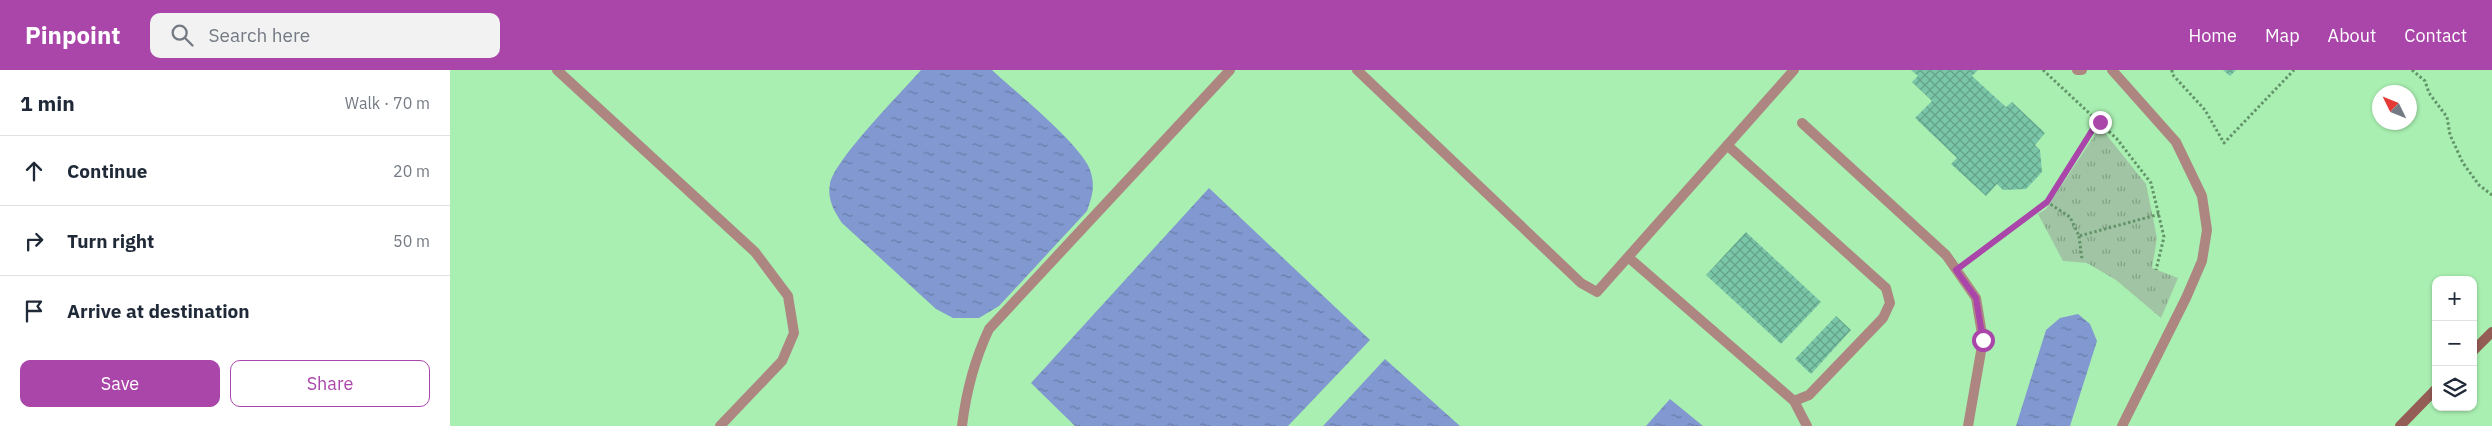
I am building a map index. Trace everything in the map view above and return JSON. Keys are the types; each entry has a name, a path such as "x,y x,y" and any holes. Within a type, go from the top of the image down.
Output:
{"main road":[{"path":"2477,347 2492,332"},
{"path":"2400,426 2432,393"}],"lane":[{"path":"557,70 755,252 788,296 794,334 782,361 720,426"},
{"path":"962,426 966,392 989,329 1230,70"},
{"path":"1357,70 1581,283 1597,292 1794,70"},
{"path":"2077,70 2082,70"},
{"path":"2112,70 2176,142 2202,196 2207,230 2202,261 2186,298 2122,426"},
{"path":"1802,123 1946,255 1976,298 1983,340 1968,426"},
{"path":"1728,145 1886,288 1890,303 1883,318 1809,394 1794,401"},
{"path":"1628,257 1794,401 1807,426"}],"path":[{"path":"2043,70 2117,138 2151,184 2160,214 2164,237 2156,270"},
{"path":"2172,70 2172,74 2205,110 2224,143 2294,70"},
{"path":"2412,70 2425,81 2429,93 2447,117 2450,135 2463,163 2479,185 2492,195"},
{"path":"1956,270 2047,202 2098,121"},
{"path":"2047,202 2070,218 2079,236 2082,259"},
{"path":"2079,236 2160,214"}],"green space":[{"path":"2100,127 2146,184 2157,238 2152,268 2178,278 2161,318 2116,280 2087,263 2063,261 2038,214 2046,209"}],"water":[{"path":"921,70 992,70 1063,135 1086,162 1091,173 1093,183 1087,211 999,306 979,318 953,318 936,309 842,223 830,200 830,184 834,173 843,159"},
{"path":"1209,188 1370,340 1288,426 1075,426 1031,383"},
{"path":"2078,314 2090,324 2097,341 2070,426 2016,426 2046,330 2060,318"},
{"path":"1385,359 1460,426 1323,426"},
{"path":"1670,399 1703,426 1646,426"}],"building":[{"path":"1911,70 1978,70 1972,76 2006,107 2012,102 2045,133 2035,145 2040,150 2042,172 2026,189 2003,190 1997,184 1986,196 1951,164 1957,158 1915,118 1932,101 1912,82 1918,76"},
{"path":"2223,70 2236,70 2230,76"},
{"path":"1746,232 1821,302 1781,344 1706,275"},
{"path":"1836,316 1851,330 1811,374 1795,359"}],"route":[{"path":"1983,340 1976,298 1956,270 2047,202 2098,121 2100,122"}]}
